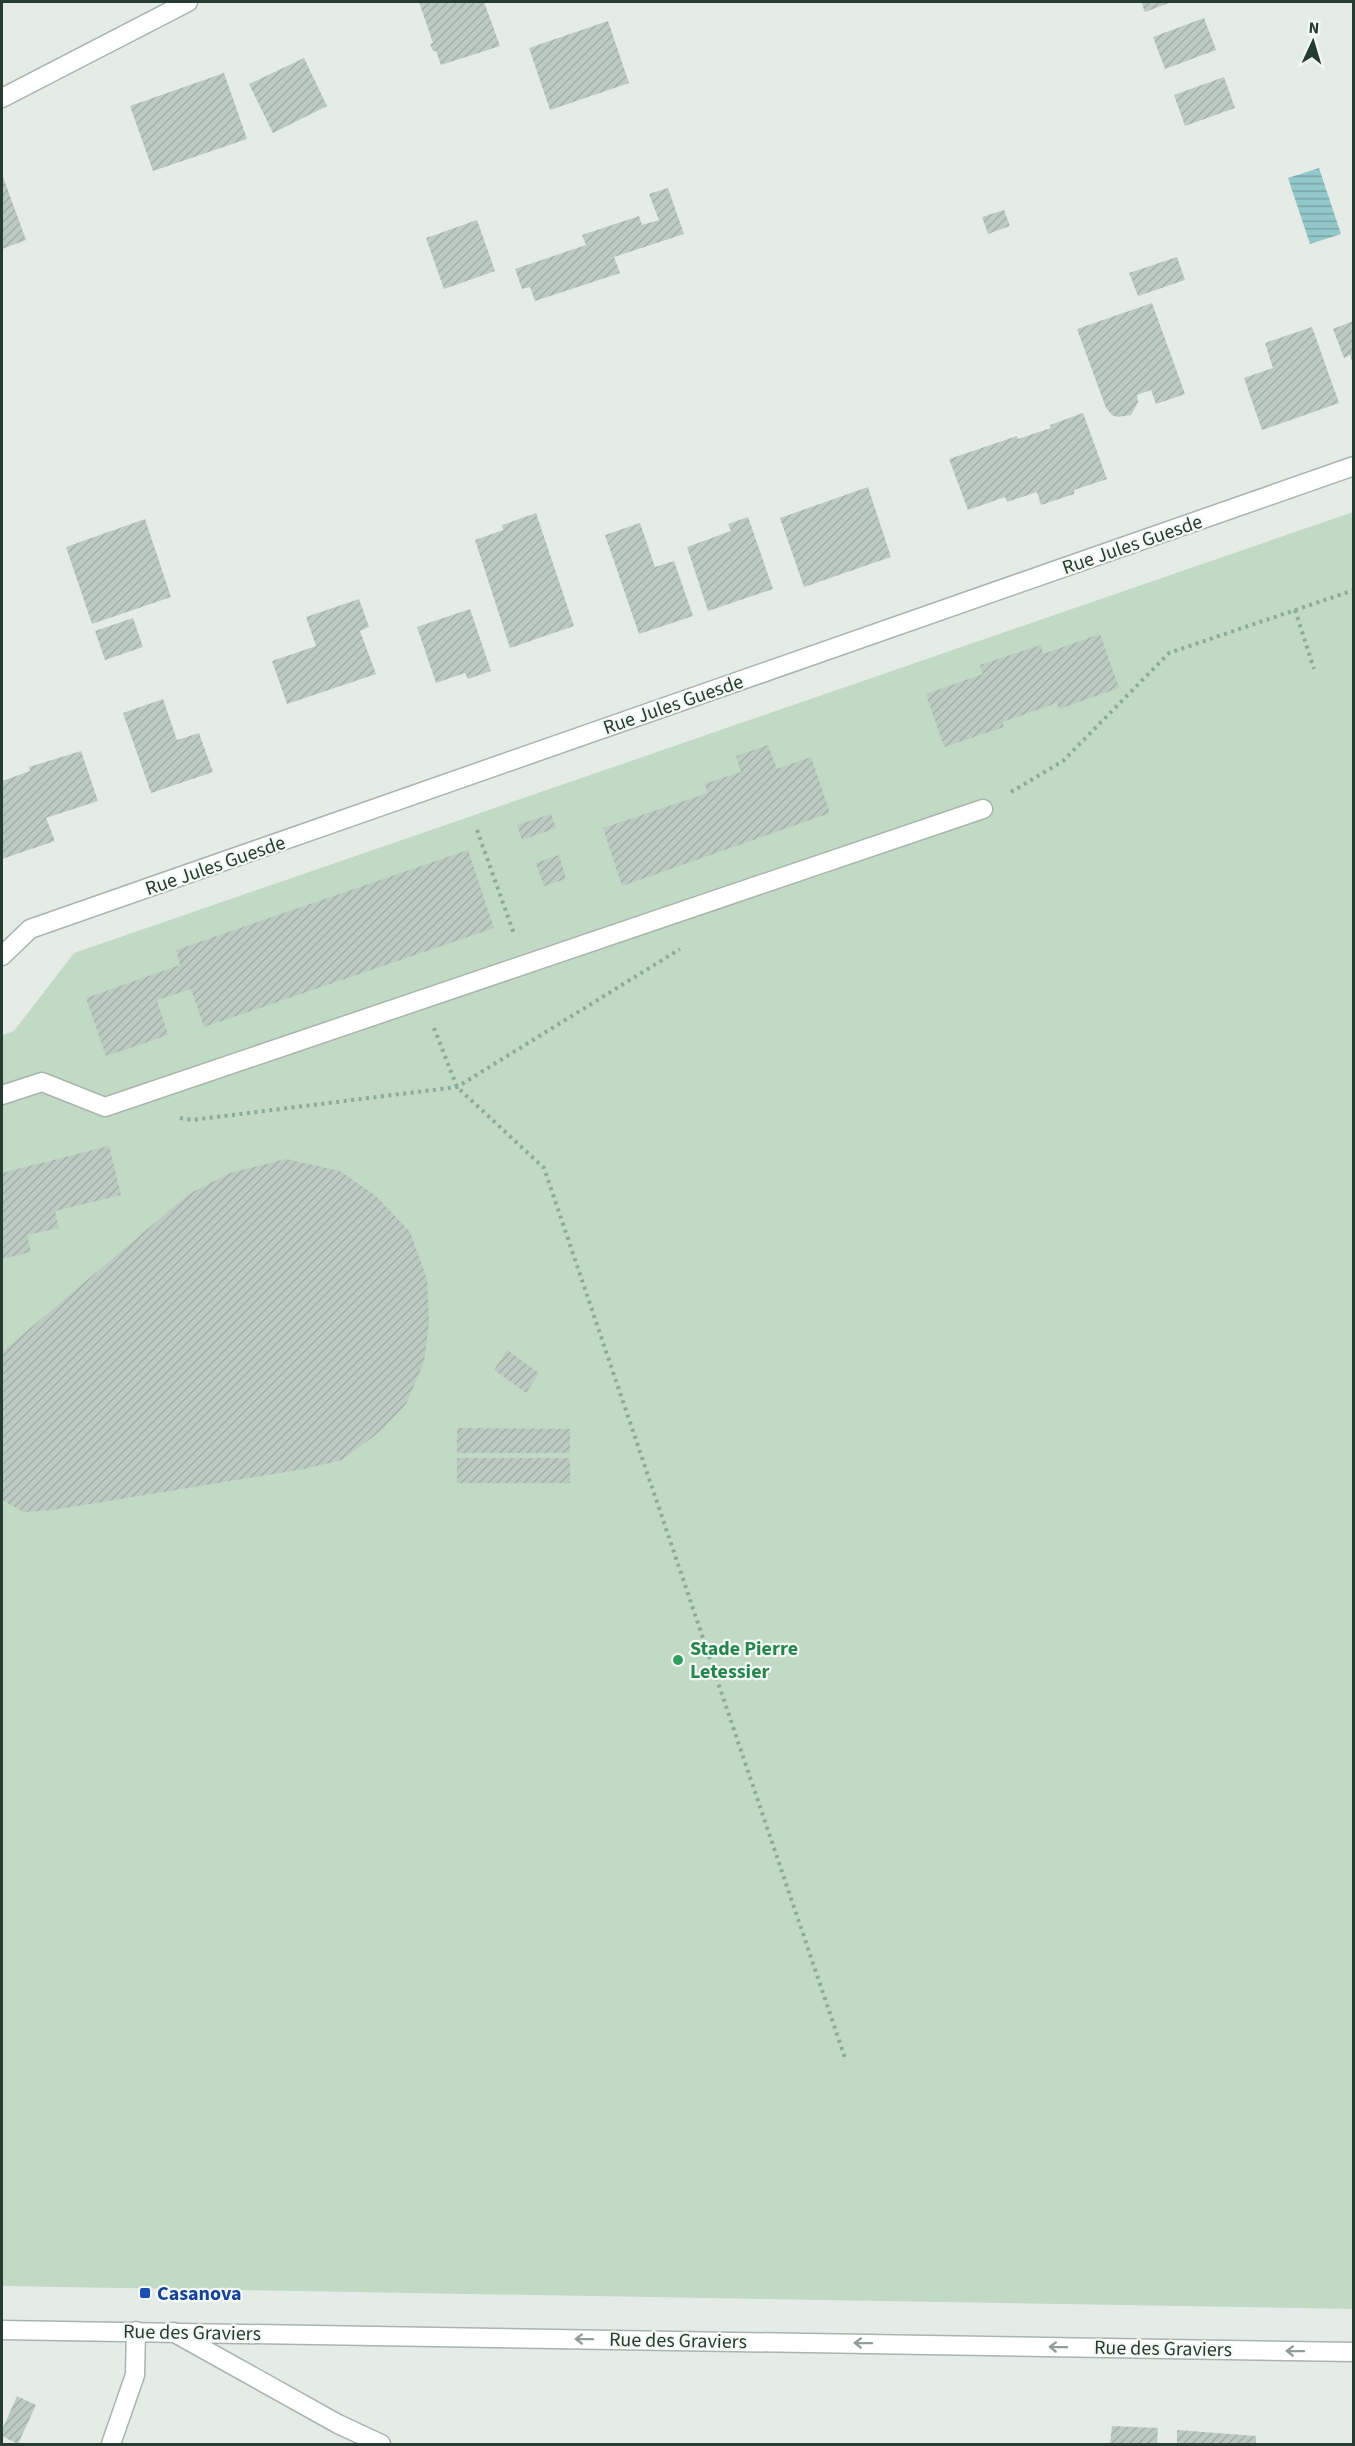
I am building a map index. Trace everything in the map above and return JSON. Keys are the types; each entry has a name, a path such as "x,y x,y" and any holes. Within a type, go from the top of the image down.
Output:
{"street":[{"path":"2,98 188,2"},
{"name":"Rue Jules Guesde","path":"2,956 30,930 1353,466"},
{"path":"2,1095 42,1082 105,1107 983,809"},
{"name":"Rue des Graviers","path":"2,2330 1353,2352"},
{"path":"111,2445 135,2375 136,2331"},
{"path":"171,2332 338,2424 381,2445"}],"path":[{"path":"983,809 1063,761 1169,653 1353,590"},
{"path":"1295,610 1314,669"},
{"path":"477,830 525,964"},
{"path":"170,1117 192,1120 458,1087 690,942"},
{"path":"422,999 458,1087 544,1168 845,2058"}],"green space":[{"name":"Stade Pierre Letessier","path":"1353,512 1353,2309 2,2286 2,1035 14,1031 74,953"}],"water":[{"path":"1319,168 1341,234 1310,244 1288,178"}],"building":[{"path":"419,2 484,2 500,46 441,65 436,51 433,51 430,44 433,43"},
{"path":"1141,2 1172,2 1145,12"},
{"path":"1204,18 1216,50 1165,69 1153,37"},
{"path":"608,21 629,83 550,110 529,48"},
{"path":"304,58 327,106 273,133 249,84"},
{"path":"224,73 247,139 153,171 130,106"},
{"path":"1224,77 1235,108 1185,126 1174,95"},
{"path":"2,174 26,240 2,249"},
{"path":"668,188 684,234 614,257 620,273 535,301 530,287 522,289 515,269 586,245 582,235 639,216 642,225 659,220 649,194"},
{"path":"1004,210 1010,226 988,234 982,217"},
{"path":"477,220 495,271 444,289 426,238"},
{"path":"1177,257 1185,280 1138,296 1129,273"},
{"path":"1152,303 1185,394 1156,404 1151,390 1137,395 1138,402 1131,415 1117,417 1106,408 1077,329"},
{"path":"1353,321 1353,364 1350,355 1344,358 1333,329"},
{"path":"1312,327 1339,403 1262,430 1244,378 1273,368 1265,343"},
{"path":"1083,413 1107,479 1074,490 1074,494 1041,505 1037,492 1007,502 1005,497 968,510 949,459 1017,436 1018,439 1051,428 1050,425"},
{"path":"868,487 891,557 804,587 780,518"},
{"path":"536,513 574,626 510,648 475,540 503,530 502,525"},
{"path":"748,517 773,589 708,611 687,547 731,531 728,524"},
{"path":"145,519 171,597 92,624 66,547"},
{"path":"640,523 655,567 674,561 693,616 639,634 605,535"},
{"path":"359,599 369,627 360,631 376,674 287,704 272,661 316,646 306,617"},
{"path":"470,609 491,671 468,679 465,673 436,683 417,627"},
{"path":"133,618 143,647 105,660 95,631"},
{"path":"1100,634 1119,688 1059,709 1057,703 1002,722 1004,727 944,747 926,694 983,674 980,665 1041,645 1043,654"},
{"path":"163,699 177,740 199,733 213,772 151,793 123,713"},
{"path":"768,745 777,769 811,757 830,813 622,886 603,828 708,793 704,784 741,772 736,756"},
{"path":"81,751 98,801 46,818 55,841 2,859 2,781 30,771 29,767"},
{"path":"551,814 556,828 522,840 517,825"},
{"path":"468,850 494,928 204,1027 191,989 157,1000 168,1035 106,1056 86,998 180,965 176,950"},
{"path":"559,855 566,879 544,886 536,863"},
{"path":"109,1146 121,1195 55,1211 59,1228 27,1235 31,1252 2,1259 2,1173"},
{"path":"286,1159 340,1171 376,1196 410,1232 427,1279 429,1323 424,1362 406,1404 382,1430 342,1460 304,1469 53,1510 24,1512 2,1500 2,1352 189,1194 230,1173"},
{"path":"507,1350 539,1373 526,1393 494,1370"},
{"path":"457,1428 570,1429 570,1453 457,1453"},
{"path":"457,1458 570,1458 570,1483 457,1483"},
{"path":"17,2396 36,2405 18,2444 2,2436 2,2430"},
{"path":"1112,2426 1158,2428 1157,2444 1110,2444"},
{"path":"1177,2430 1256,2436 1256,2444 1177,2444"}],"place":[{"name":"Stade Pierre Letessier","path":"678,1660"},
{"name":"Casanova","path":"145,2293"}]}
